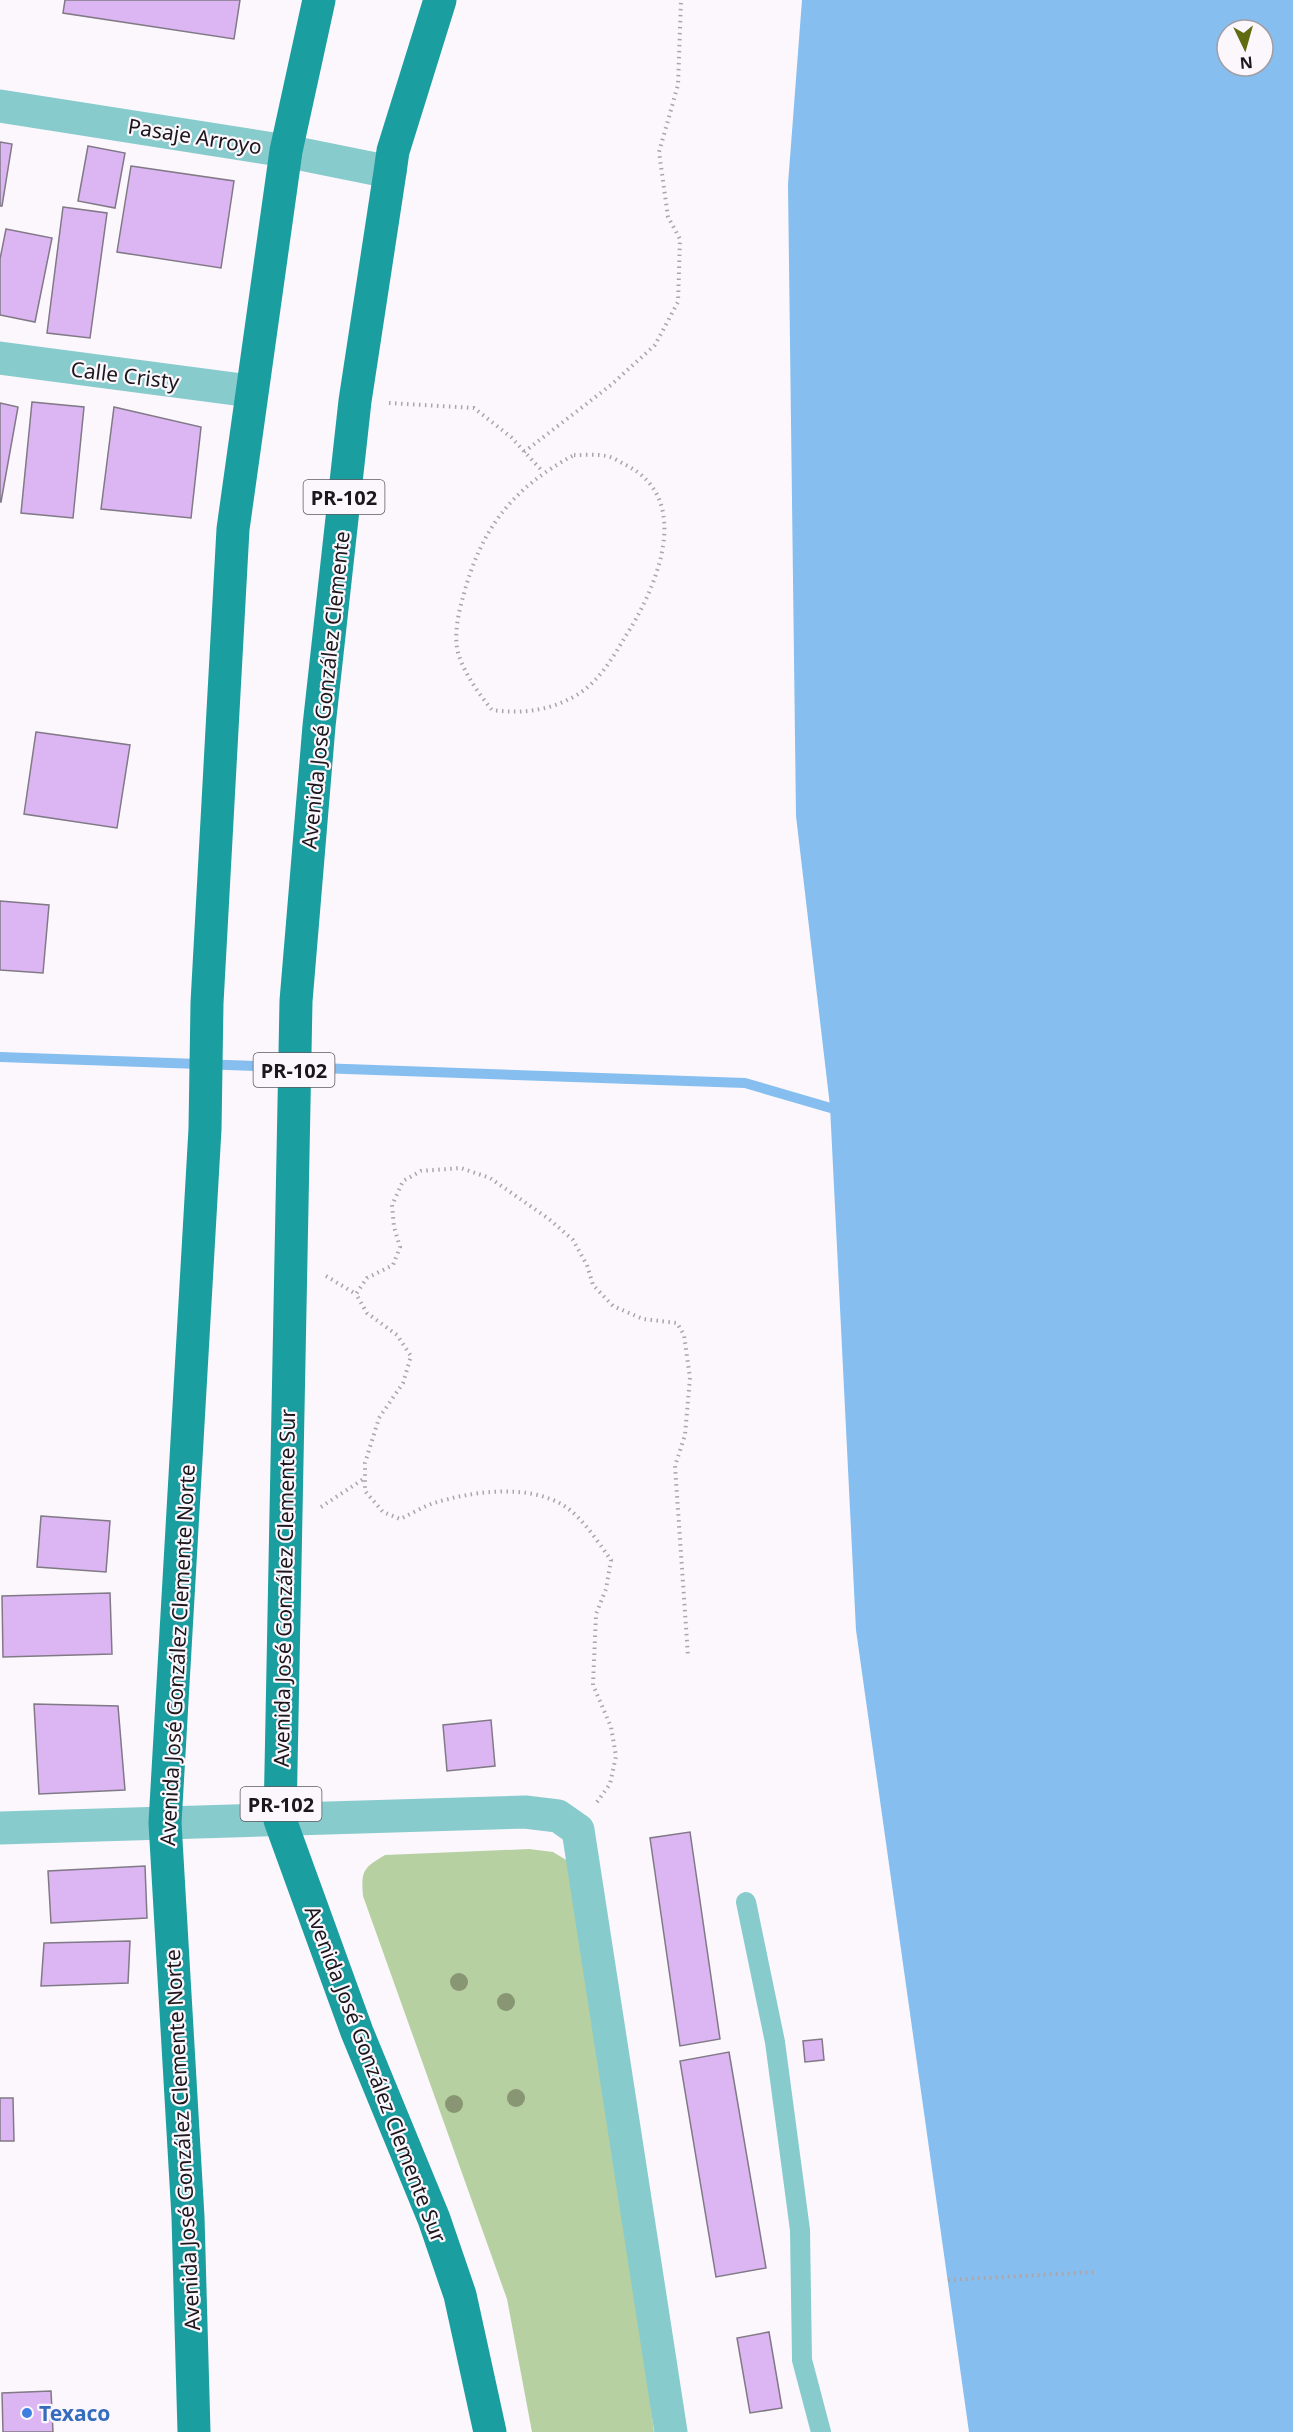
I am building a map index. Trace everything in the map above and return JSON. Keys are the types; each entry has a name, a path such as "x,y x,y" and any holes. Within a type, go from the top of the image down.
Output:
{"main road":[{"path":"250,391 286,151 319,0"},
{"name":"Avenida José González Clemente","path":"293,1139 296,1001 319,726 355,401 393,151 440,0"},
{"name":"Avenida José González Clemente Norte","path":"194,2432 188,2217 165,1822 205,1129 207,1003 233,529 250,391"},
{"name":"Avenida José González Clemente Sur","path":"293,1139 280,1820 357,2032 434,2219 460,2295 490,2432"}],"street":[{"name":"Pasaje Arroyo","path":"0,106 286,151 390,172"},
{"name":"Calle Cristy","path":"0,358 250,391"},
{"path":"0,1828 525,1812 558,1816 578,1830 671,2432"}],"lane":[{"path":"746,1902 775,2042 800,2230 802,2360 821,2432"}],"path":[{"path":"524,452 611,385 655,345 678,302 680,239 668,217 659,152 678,85 681,0"},
{"path":"355,401 474,408 511,437 543,472"},
{"path":"574,455 607,456 642,473 660,498 663,557 634,623 605,670 576,696 540,711 513,713 492,710 477,692 458,654 458,615 469,574 489,528 519,493 543,472 574,455"},
{"path":"578,1830 610,1784 616,1756 610,1727 593,1685 596,1614 606,1588 611,1560 592,1534 566,1507 532,1493 487,1493 433,1503 400,1519 383,1512 365,1491 365,1463 379,1419 403,1383 411,1356 397,1335 367,1313 356,1294 367,1278 393,1265 400,1247 394,1227 392,1205 403,1181 421,1171 461,1168 490,1178 549,1219 573,1240 587,1265 593,1285 613,1306 644,1319 677,1323 684,1335 690,1378 685,1435 675,1466 688,1656"},
{"path":"285,1530 366,1478"},
{"path":"948,2280 1095,2272"}],"green space":[{"path":"529,1849 553,1852 568,1861 627,2211 654,2432 532,2432 507,2299 363,1896 362,1881 365,1871 372,1863 385,1855"}],"water":[{"path":"802,0 1293,0 1293,2432 969,2432 856,1630 830,1106 796,816 788,184"}],"building":[{"path":"65,0 240,0 234,39 63,13"},
{"path":"0,142 12,144 2,206 0,206"},
{"path":"88,146 125,153 115,208 78,201"},
{"path":"131,166 234,181 221,268 117,252"},
{"path":"63,207 107,213 90,338 47,333"},
{"path":"6,229 52,238 35,322 0,315 0,259"},
{"path":"32,402 84,407 73,518 21,513"},
{"path":"0,403 18,407 1,502 0,502"},
{"path":"114,407 201,427 191,518 101,509"},
{"path":"36,732 130,745 117,828 24,814"},
{"path":"0,901 49,905 43,973 0,970"},
{"path":"41,1516 110,1521 106,1572 37,1567"},
{"path":"110,1593 112,1654 3,1657 2,1596"},
{"path":"34,1704 118,1706 125,1790 39,1794"},
{"path":"491,1720 495,1766 447,1771 443,1725"},
{"path":"690,1832 720,2039 680,2046 650,1838"},
{"path":"145,1866 147,1918 51,1923 48,1871"},
{"path":"130,1941 128,1983 41,1986 44,1943"},
{"path":"822,2039 824,2060 805,2062 803,2041"},
{"path":"729,2052 766,2268 716,2277 680,2061"},
{"path":"0,2098 13,2098 14,2141 0,2141"},
{"path":"769,2332 782,2408 750,2413 737,2338"},
{"name":"Texaco","path":"51,2391 53,2432 3,2432 2,2393"}],"waterway":[{"path":"0,1057 745,1083 841,1111"}],"place":[{"name":"Texaco","path":"27,2413"}]}
